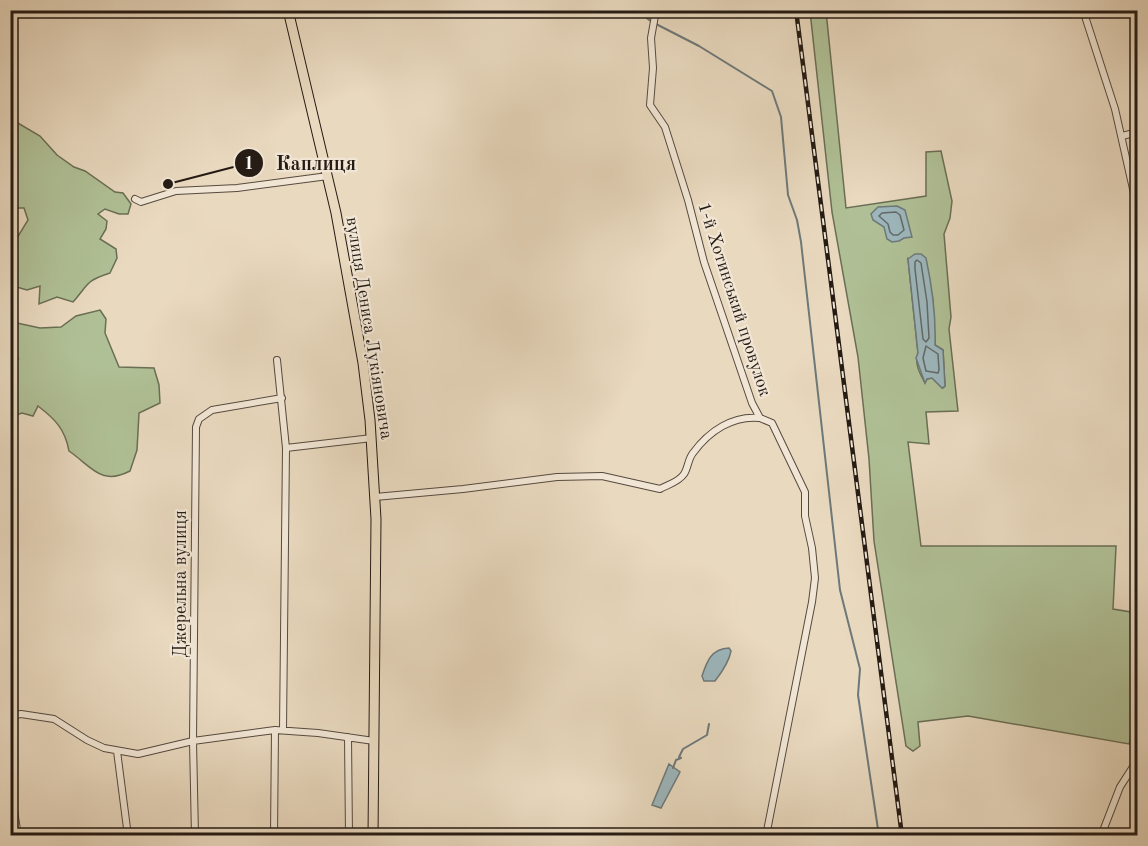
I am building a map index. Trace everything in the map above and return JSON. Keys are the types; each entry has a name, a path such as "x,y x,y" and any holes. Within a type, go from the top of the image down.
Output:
{"highway":[{"name":"вулиця Дениса Лукіяновича","path":"288,10 328,176 363,363 372,438 375,497 373,836"}],"street":[{"name":"1-й Хотинський провулок","path":"656,10 651,38 653,68 650,105 666,127 704,262 752,403 760,418 772,423 805,492 815,578 807,632 766,836"},
{"path":"1083,10 1116,109 1137,211"},
{"path":"1122,136 1137,132"},
{"path":"135,199 141,202 176,191 237,188 328,176"},
{"path":"277,360 286,448 283,730"},
{"name":"Джерельна вулиця","path":"195,836 193,741 196,428 199,419 212,410 282,398"},
{"path":"375,497 557,477 602,476 660,489 683,476 692,454 714,431 737,419 760,418"},
{"path":"286,448 372,438"},
{"path":"10,717 21,714 54,719 104,748 138,754 193,741 275,730 374,741"},
{"path":"274,836 275,730"},
{"path":"348,737 349,836"},
{"path":"117,751 128,836"},
{"path":"1101,836 1120,787 1137,759"},
{"path":"10,784 18,836"}],"green space":[{"path":"810,11 826,11 846,208 926,196 926,152 941,151 952,201 950,218 944,234 951,317 949,329 958,411 926,412 929,444 908,442 921,546 1116,546 1113,609 1137,613 1137,719 1129,744 968,716 918,722 920,746 913,751 906,746 874,541 869,459 858,357 832,212","holes":["908,259 930,285 935,345 943,350 945,386 943,388 932,378 927,379 925,383 918,368"]},
{"path":"11,119 40,136 57,155 74,167 85,171 115,192 123,193 131,204 128,214 119,214 105,209 98,214 107,221 106,229 100,239 116,249 117,258 110,273 92,281 73,302 57,297 39,304 40,286 27,290 13,286 11,298 11,239 17,238 28,220 24,208 11,208 10,150 13,147 11,145"},
{"path":"100,310 106,319 105,333 119,367 154,368 159,385 160,403 139,413 137,450 130,471 111,476 97,473 69,451 58,425 38,406 33,416 22,413 11,417 11,352 18,358 11,337 11,324 17,323 40,328 61,327 76,316"}],"water":[{"path":"897,206 905,210 912,237 892,242 887,239 884,227 873,220 871,214 878,207"},
{"path":"915,254 921,254 926,258 932,290 935,345 943,350 945,386 942,388 932,378 927,379 925,383 916,358 918,353 908,259"},
{"path":"729,648 731,651 729,659 718,678 715,681 704,681 702,676 714,653"},
{"path":"669,764 680,772 661,808 652,805"}],"waterway":[{"path":"636,10 652,22"},
{"path":"656,24 699,46 772,91 781,117 788,195 797,220 801,242 840,590 860,669 858,695 879,836"},
{"path":"673,768 676,760 681,758 679,757 683,749 707,735 709,724"}],"railway":[{"path":"796,10 902,836"}],"place":[{"name":"Каплиця","path":"168,184"}]}
